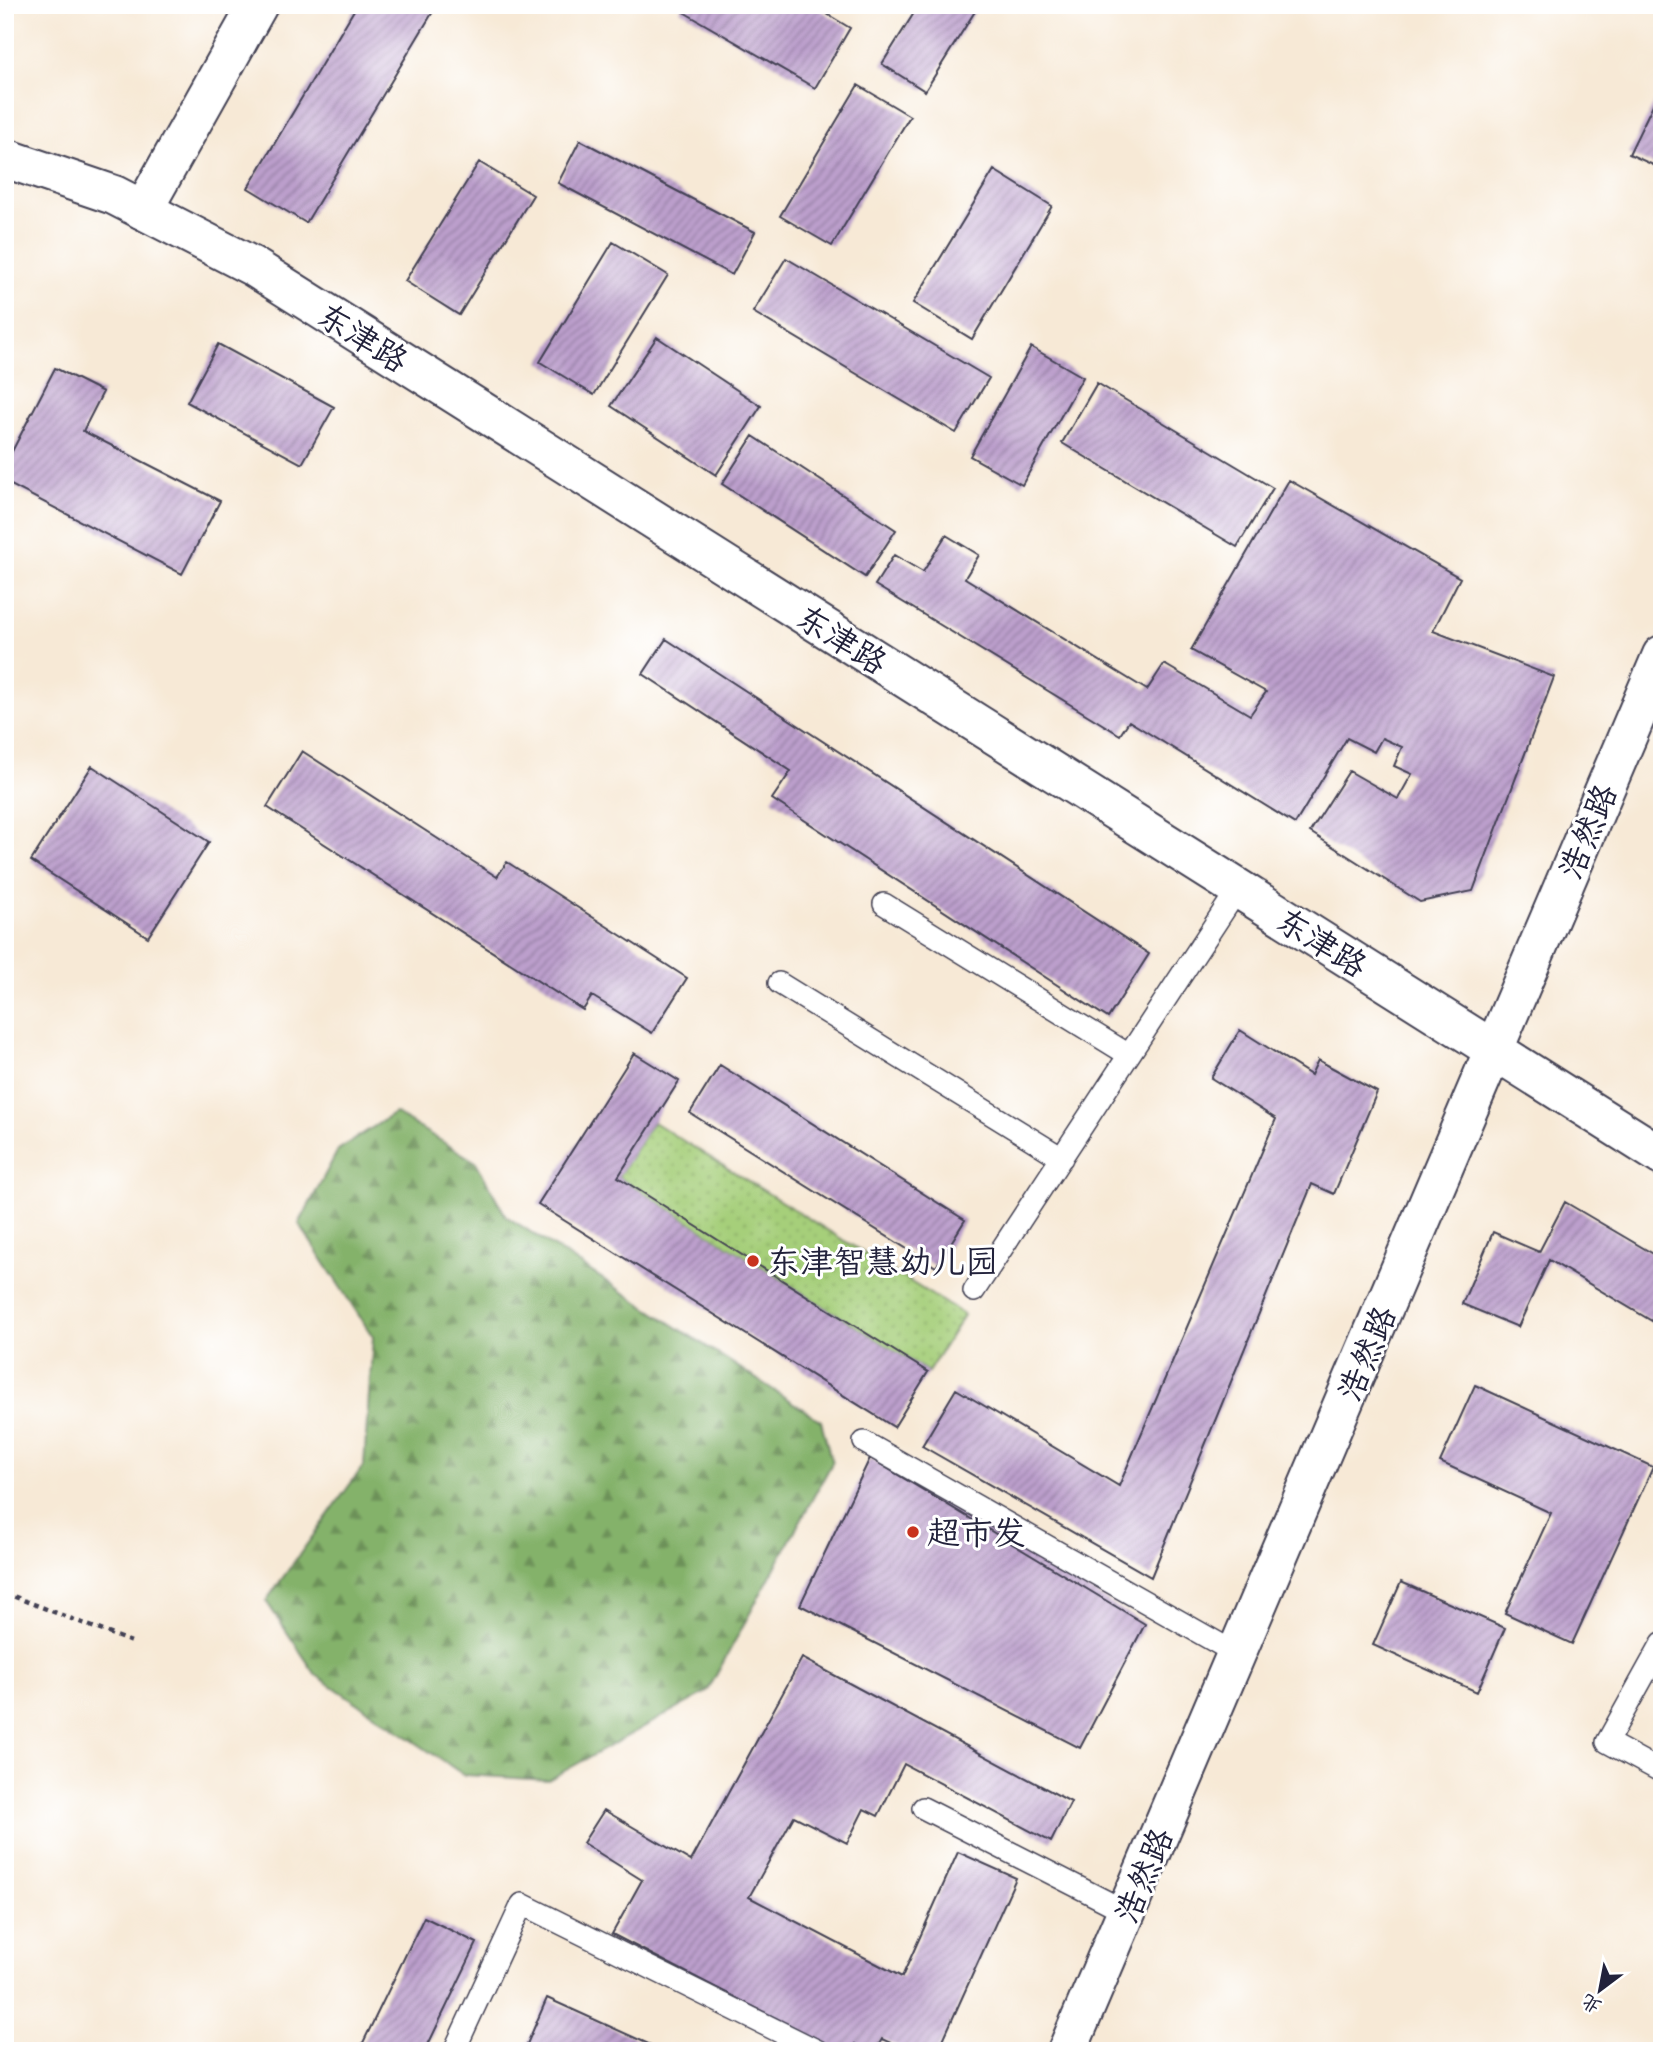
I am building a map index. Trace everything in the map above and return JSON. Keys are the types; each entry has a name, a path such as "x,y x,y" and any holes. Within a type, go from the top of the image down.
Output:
{"street":[{"path":"143,211 258,5"},
{"name":"东津路","path":"5,158 114,195 252,266 1662,1156"},
{"name":"浩然路","path":"1067,2051 1662,655"}],"lane":[{"path":"974,1291 1238,889"},
{"path":"884,904 1129,1055"},
{"path":"779,983 1062,1158"},
{"path":"864,1442 1237,1654"},
{"path":"1662,1643 1608,1742 1662,1772"},
{"path":"923,1808 1126,1912"},
{"path":"454,2051 522,1904 818,2051"}],"path":[{"path":"5,1593 134,1643"}],"green space":[{"path":"395,1113 476,1162 506,1216 821,1421 832,1463 707,1692 548,1780 464,1775 316,1675 266,1601 364,1465 373,1337 299,1224 338,1150"},
{"path":"653,1122 964,1315 928,1372 618,1177"}],"building":[{"path":"357,5 437,5 306,223 248,188"},
{"path":"683,5 812,5 850,28 815,88 680,10"},
{"path":"919,5 979,5 925,91 882,64"},
{"path":"858,85 910,116 832,246 780,216"},
{"path":"1662,86 1662,169 1629,154"},
{"path":"580,140 755,232 732,275 558,183"},
{"path":"479,162 533,195 459,315 405,281"},
{"path":"994,170 1052,206 972,339 913,303"},
{"path":"613,242 668,275 594,395 540,362"},
{"path":"786,258 989,378 956,433 753,312"},
{"path":"657,337 761,406 716,475 611,406"},
{"path":"218,344 334,407 302,464 187,402"},
{"path":"1031,347 1083,377 1022,485 970,456"},
{"path":"55,368 103,392 83,431 220,501 182,574 5,482 5,465"},
{"path":"1097,383 1273,488 1237,547 1062,443"},
{"path":"753,436 896,530 865,577 722,484"},
{"path":"1289,480 1460,578 1433,631 1554,677 1473,891 1420,902 1310,832 1349,771 1398,799 1412,774 1394,766 1402,747 1382,738 1374,752 1347,738 1295,824 1129,721 1120,735 875,585 894,555 923,572 946,535 979,555 965,578 1147,690 1164,664 1250,715 1266,692 1191,650"},
{"path":"666,639 1149,954 1108,1018 772,799 791,771 643,674"},
{"path":"302,751 497,877 507,862 687,978 652,1033 592,996 583,1010 267,807"},
{"path":"92,766 209,842 148,937 31,861"},
{"path":"1240,1030 1311,1075 1318,1060 1377,1092 1334,1194 1312,1184 1151,1577 922,1446 956,1389 1119,1486 1276,1119 1211,1078"},
{"path":"634,1053 679,1081 618,1177 928,1372 894,1427 538,1204"},
{"path":"720,1065 965,1220 936,1267 690,1113"},
{"path":"1565,1202 1662,1259 1662,1327 1549,1260 1518,1327 1462,1304 1493,1232 1539,1252"},
{"path":"1475,1385 1653,1467 1572,1644 1505,1613 1551,1513 1440,1462"},
{"name":"超市发","path":"870,1458 1145,1624 1080,1748 800,1605"},
{"path":"1401,1582 1505,1628 1477,1692 1373,1645"},
{"path":"802,1658 1071,1802 1051,1842 904,1764 878,1816 864,1809 847,1843 794,1816 749,1897 902,1977 958,1852 1016,1878 938,2051 908,2051 882,2039 875,2051 864,2051 855,2044 851,2051 839,2051 612,1934 642,1880 583,1843 604,1810 691,1861"},
{"path":"424,1917 477,1943 425,2051 359,2051"},
{"path":"547,1998 664,2051 524,2051"}],"place":[{"name":"东津智慧幼儿园","path":"753,1261"},
{"name":"超市发","path":"913,1532"}]}
